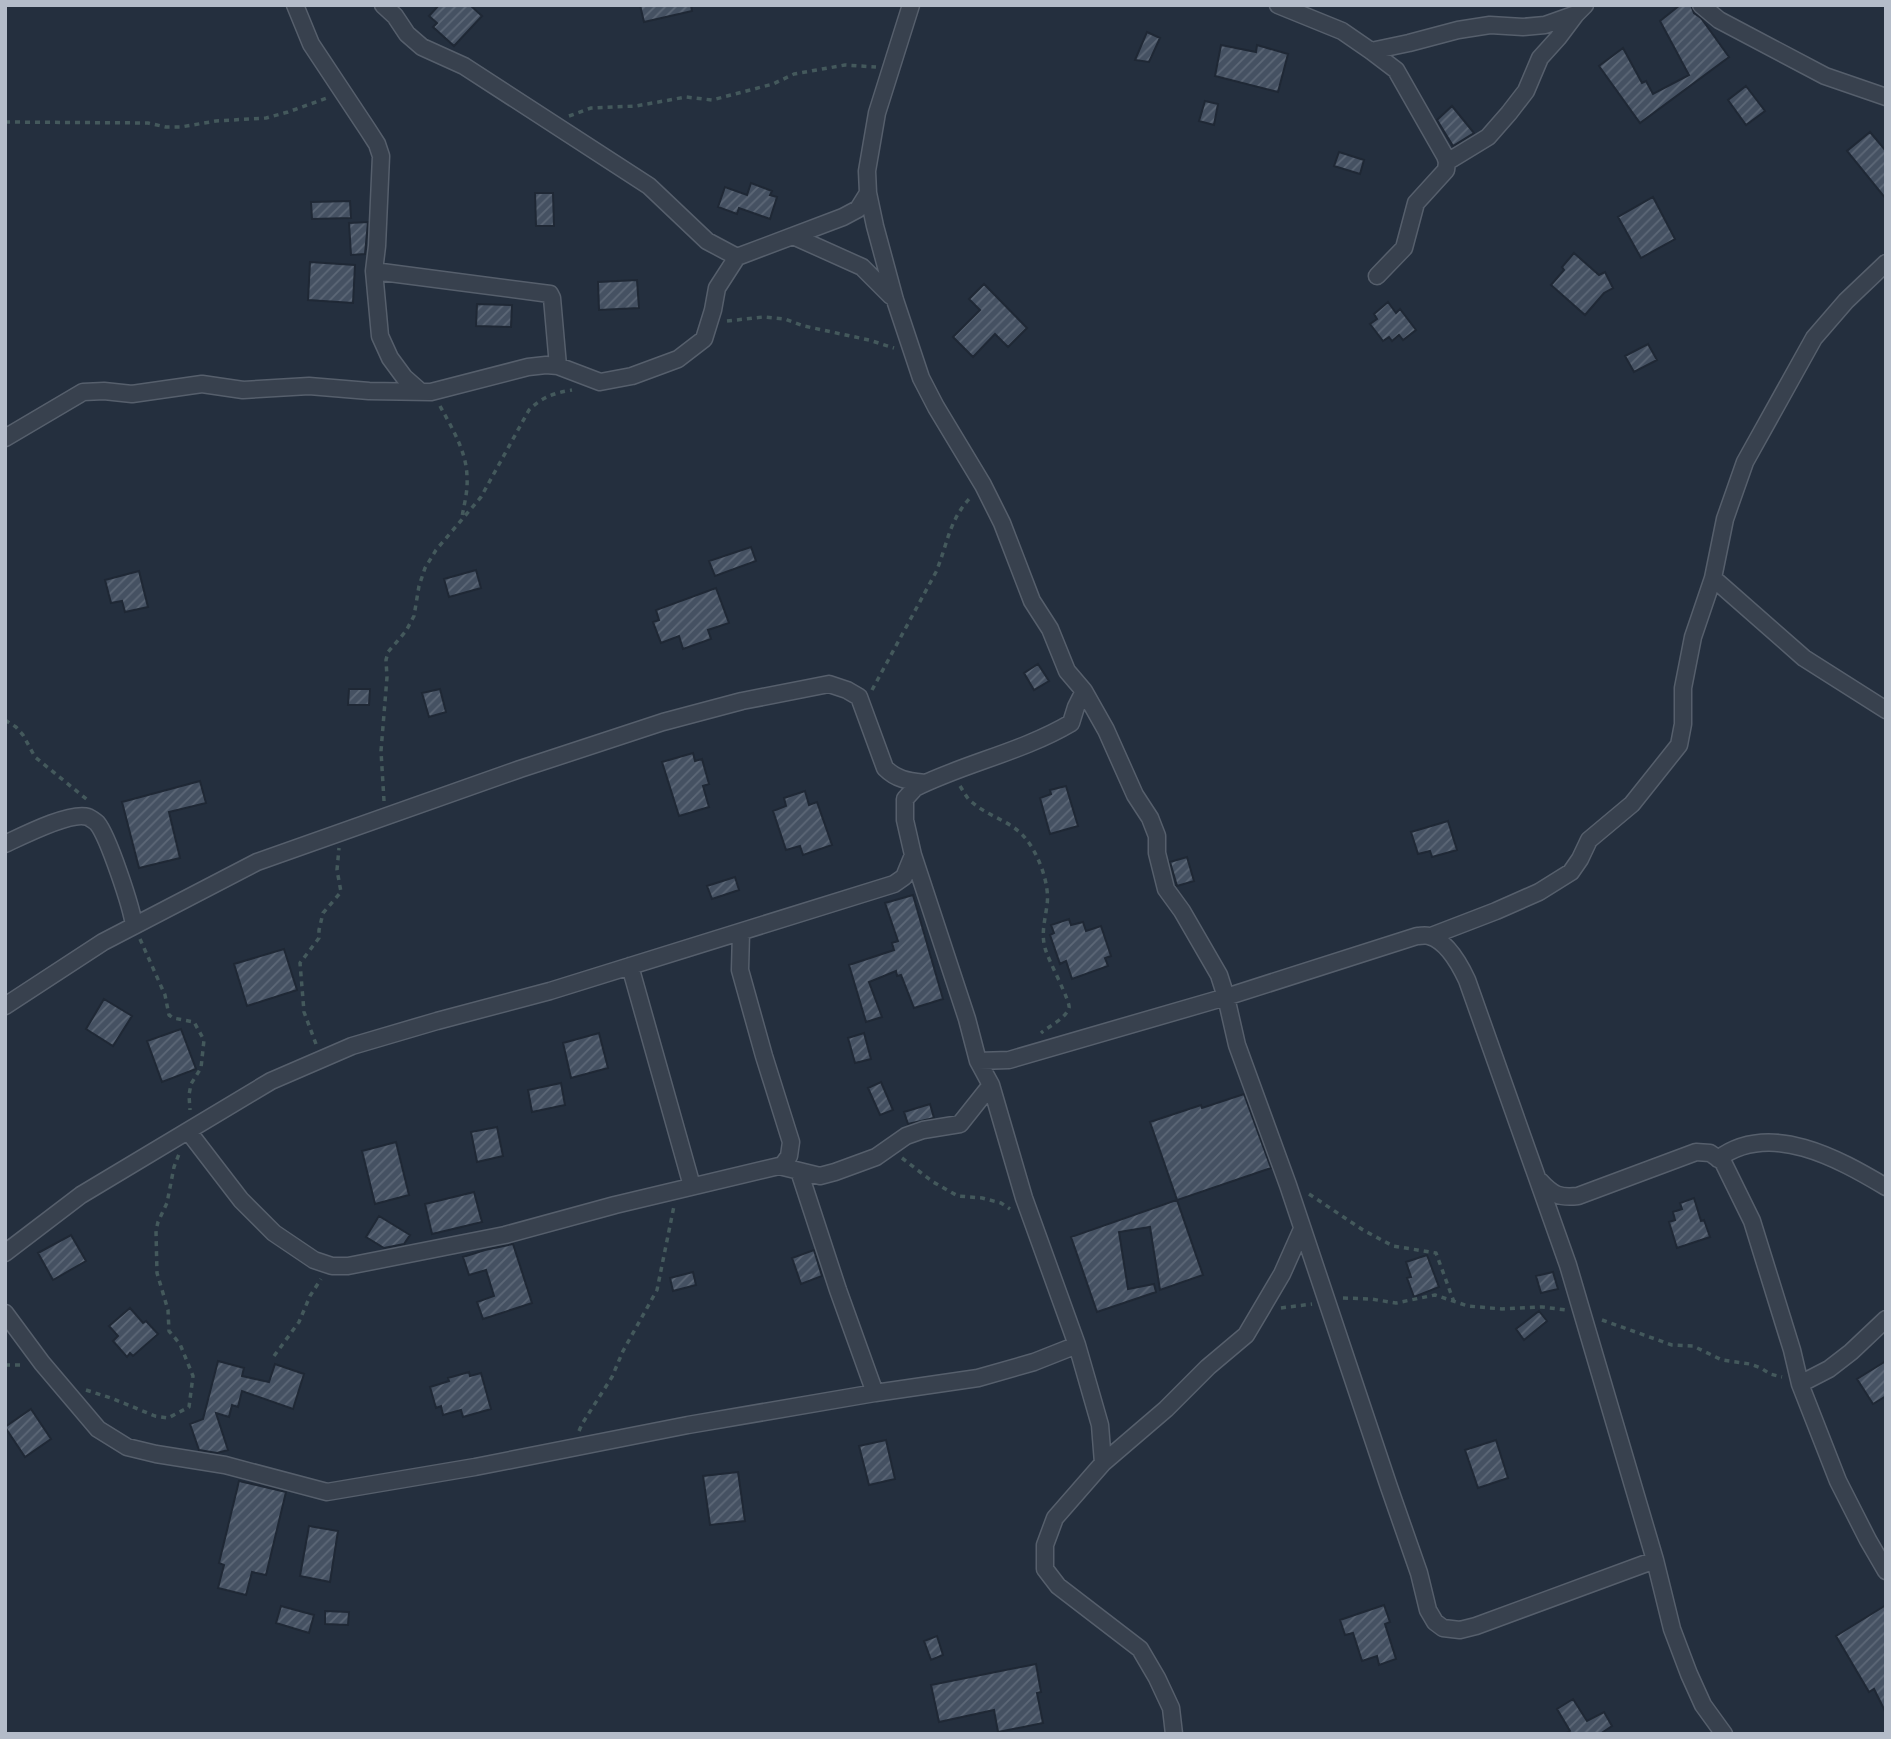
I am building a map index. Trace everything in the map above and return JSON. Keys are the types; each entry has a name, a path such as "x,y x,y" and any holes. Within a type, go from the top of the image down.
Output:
{"street":[{"path":"295,5 312,44 372,137 381,156 374,271 380,336 390,358 404,377 426,392"},
{"path":"383,5 395,16 407,34 422,47 464,66 649,186 707,241 737,257"},
{"path":"911,5 877,113 867,171 868,193 875,226 912,354 936,407 983,485 1002,523 1032,601 1050,629 1067,671 1084,691 1106,730 1135,795 1150,818 1157,836 1157,853 1166,889 1219,975 1237,1045 1288,1185 1419,1573 1428,1611 1443,1628 1460,1630 1655,1560"},
{"path":"1278,5 1342,31 1395,70 1439,143 1447,162 1446,170 1416,203 1404,248 1377,276"},
{"path":"1701,5 1718,20 1825,76 1886,97"},
{"path":"1371,51 1490,25 1523,27 1545,24 1581,10"},
{"path":"1447,162 1488,137 1527,91 1540,58 1581,10"},
{"path":"5,439 83,393 104,391 132,394 202,384 243,390 309,386 426,392 528,367 558,366 600,382 632,376 678,359 704,339 717,288 737,257 850,213 858,209 868,193"},
{"path":"793,236 862,267 895,300"},
{"path":"978,1061 1009,1060 1226,997 1417,936 1431,936 1539,892 1571,872 1589,840 1632,804 1679,746 1683,724 1683,688 1693,637 1713,579 1725,519 1745,462 1814,338 1846,301 1886,263"},
{"path":"374,271 550,294 558,366"},
{"path":"1713,579 1804,658 1886,710"},
{"path":"5,1006 103,942 257,862 520,769 663,722 741,701 829,684 847,690 859,697 886,768 902,780 925,783"},
{"path":"1084,691 1071,723 1030,743 915,788 905,799 905,820 913,855 967,1019 978,1061 991,1085 1031,1218 1077,1345 1100,1425 1103,1463"},
{"path":"5,844 58,821 80,816 89,817 98,823 109,846 132,911 133,927"},
{"path":"5,1253 81,1195 271,1081 352,1046 550,991 894,884 904,877 913,855"},
{"path":"741,932 740,970 791,1142 789,1156 782,1166"},
{"path":"1431,936 1445,946 1458,961 1467,980 1583,1313 1655,1560 1672,1629 1703,1705 1724,1734"},
{"path":"630,966 684,1188"},
{"path":"187,1132 241,1200 274,1233 314,1259 332,1266 348,1266 505,1235 684,1188 782,1166 820,1176 835,1172 867,1161 906,1136 923,1130 960,1124 991,1085"},
{"path":"1718,1159 1741,1147 1777,1143 1799,1146 1820,1153 1886,1187"},
{"path":"1536,1177 1549,1191 1563,1198 1578,1196 1696,1152 1710,1153 1723,1162 1752,1221 1799,1381 1838,1481 1886,1571"},
{"path":"799,1171 875,1393"},
{"path":"1174,1734 1171,1708 1140,1649 1058,1587 1045,1569 1045,1545 1055,1518 1103,1463 1246,1335 1282,1274 1302,1229"},
{"path":"5,1314 98,1429 127,1447 225,1465 327,1492 688,1425 978,1378 1034,1362 1077,1345"},
{"path":"1799,1381 1829,1369 1886,1319"}],"path":[{"path":"552,123 591,108 636,106 686,97 712,100 773,84 806,71 845,65 871,68 892,65"},
{"path":"5,122 148,123 181,127 216,121 266,118 342,92"},
{"path":"704,339 729,320 763,317 785,319 912,354"},
{"path":"385,816 381,751 386,660 388,652 406,631 414,616 425,568 462,518 481,498 529,410 538,401 554,394 584,389 600,382"},
{"path":"426,392 449,422 466,463 468,482 462,518"},
{"path":"863,706 936,572 950,527 962,506 983,485"},
{"path":"5,720 23,735 35,757 88,799 98,823"},
{"path":"949,774 971,802 1010,824 1026,839 1046,883 1047,903 1042,934 1053,971 1069,1000 1069,1007 1063,1016 1036,1036"},
{"path":"325,1058 314,1041 304,1012 300,964 319,938 323,913 341,892 337,870 341,832"},
{"path":"61,1385 77,1387 155,1416 168,1418 190,1407 193,1376 180,1344 169,1331 168,1310 157,1273 156,1243 158,1222 167,1203 174,1167 187,1132 191,1084 201,1068 204,1040 194,1022 169,1015 165,995 133,927"},
{"path":"884,1151 905,1160 933,1182 958,1196 1001,1203 1031,1218"},
{"path":"1288,1185 1310,1195 1363,1230 1394,1246 1436,1253 1454,1302"},
{"path":"574,1447 582,1424 612,1377 623,1351 657,1290 684,1188"},
{"path":"274,1356 299,1322 316,1285 329,1274 348,1266"},
{"path":"1262,1308 1280,1308 1342,1298 1396,1303 1435,1295 1468,1306 1502,1309 1542,1307 1583,1313 1672,1345 1693,1346 1722,1360 1750,1364 1779,1377 1799,1381"}],"building":[{"path":"439,5 470,5 482,16 454,46 433,27 437,23 429,16"},
{"path":"640,5 691,5 692,11 644,22"},
{"path":"1680,5 1691,5 1694,13 1701,18 1729,57 1640,123 1599,66 1623,48 1642,83 1646,81 1653,94 1689,75 1660,21"},
{"path":"1147,32 1160,38 1149,62 1135,60"},
{"path":"1221,45 1256,52 1257,45 1288,54 1278,92 1215,76"},
{"path":"1746,86 1765,111 1746,125 1728,100"},
{"path":"1205,101 1218,104 1214,125 1199,121"},
{"path":"1452,106 1474,133 1453,146 1437,120"},
{"path":"1870,132 1886,151 1886,199 1847,151"},
{"path":"1339,152 1364,160 1360,174 1334,166"},
{"path":"751,183 772,191 770,195 777,197 770,219 739,208 737,214 718,207 725,187 747,195"},
{"path":"535,193 553,193 554,226 536,226"},
{"path":"1653,197 1675,239 1641,258 1618,217"},
{"path":"350,201 351,218 312,219 311,202"},
{"path":"368,222 365,254 351,255 349,223"},
{"path":"1574,253 1599,275 1605,272 1613,288 1604,293 1585,315 1551,285"},
{"path":"310,262 355,265 353,303 308,300"},
{"path":"637,280 639,308 599,310 598,282"},
{"path":"984,284 1027,328 1008,347 995,334 973,357 953,337 980,310 969,299"},
{"path":"1388,302 1396,313 1400,309 1416,330 1403,340 1399,335 1392,341 1389,337 1383,341 1370,324 1377,319 1374,314"},
{"path":"477,304 512,305 511,327 476,326"},
{"path":"1648,344 1657,360 1634,372 1625,356"},
{"path":"751,547 756,561 715,576 709,561"},
{"path":"476,570 481,588 449,597 444,579"},
{"path":"139,571 148,607 125,612 122,601 111,603 105,580"},
{"path":"716,588 729,623 708,630 711,639 683,649 679,636 661,643 653,622 659,620 656,610"},
{"path":"1038,664 1049,681 1034,690 1024,673"},
{"path":"349,689 370,689 369,705 348,705"},
{"path":"440,689 446,712 429,717 422,693"},
{"path":"693,753 695,761 702,759 709,784 703,786 709,807 679,816 662,762"},
{"path":"200,781 206,803 169,812 180,858 139,868 122,802"},
{"path":"1066,786 1078,826 1050,834 1040,798 1051,794 1050,790"},
{"path":"805,791 809,805 817,802 832,845 803,855 800,846 786,850 773,811 786,806 784,798"},
{"path":"1448,821 1457,850 1432,857 1430,851 1418,854 1411,832"},
{"path":"1187,857 1194,881 1177,886 1170,862"},
{"path":"735,877 739,890 712,899 707,886"},
{"path":"913,895 943,999 914,1008 901,975 897,976 896,971 869,982 882,1017 866,1022 849,965 894,950 892,943 898,941 885,903"},
{"path":"1069,919 1071,925 1083,922 1086,931 1101,926 1111,956 1105,958 1108,966 1072,979 1066,961 1060,964 1050,935 1054,933 1051,925"},
{"path":"284,949 297,990 247,1006 234,964"},
{"path":"104,999 132,1016 113,1046 86,1029"},
{"path":"181,1029 196,1069 162,1082 147,1041"},
{"path":"599,1033 608,1068 571,1078 563,1043"},
{"path":"864,1033 871,1059 855,1063 848,1038"},
{"path":"881,1082 893,1110 880,1115 868,1088"},
{"path":"561,1083 565,1105 532,1112 528,1090"},
{"path":"1244,1094 1271,1168 1177,1200 1150,1122"},
{"path":"930,1104 934,1118 908,1124 904,1112"},
{"path":"497,1127 503,1156 477,1162 471,1132"},
{"path":"396,1142 409,1195 375,1204 362,1151"},
{"path":"474,1192 482,1222 432,1234 425,1204"},
{"path":"1694,1198 1701,1221 1704,1220 1710,1237 1677,1248 1669,1222 1675,1220 1673,1212 1682,1209 1680,1203"},
{"path":"1177,1200 1203,1275 1160,1290 1150,1227 1119,1232 1128,1289 1154,1284 1156,1292 1097,1312 1071,1237"},
{"path":"379,1216 410,1235 404,1244 384,1248 366,1237"},
{"path":"71,1235 86,1261 53,1280 38,1253"},
{"path":"513,1244 532,1303 483,1319 477,1302 494,1296 486,1270 469,1275 463,1257"},
{"path":"814,1250 822,1276 801,1284 792,1258"},
{"path":"1427,1255 1439,1287 1414,1297 1407,1278 1411,1277 1406,1262"},
{"path":"693,1272 696,1285 673,1291 670,1278"},
{"path":"1553,1272 1558,1289 1541,1293 1536,1276"},
{"path":"130,1308 143,1323 146,1321 158,1334 133,1356 130,1353 127,1357 113,1341 118,1336 109,1326"},
{"path":"1539,1311 1547,1321 1524,1340 1516,1329"},
{"path":"218,1361 244,1368 242,1376 269,1382 275,1364 304,1374 293,1409 242,1391 238,1407 232,1405 229,1417 216,1413 228,1450 217,1453 199,1450 190,1424 203,1419"},
{"path":"1886,1361 1886,1396 1873,1404 1857,1379"},
{"path":"469,1372 470,1376 481,1373 491,1409 463,1417 461,1410 443,1415 441,1406 436,1408 430,1387"},
{"path":"31,1409 51,1439 25,1457 5,1427"},
{"path":"886,1440 895,1479 869,1485 859,1446"},
{"path":"1496,1440 1508,1478 1478,1488 1465,1450"},
{"path":"738,1472 745,1521 710,1525 703,1476"},
{"path":"239,1481 286,1492 266,1575 252,1572 246,1595 218,1588 224,1565 219,1563"},
{"path":"309,1526 338,1531 330,1582 300,1576"},
{"path":"1384,1605 1390,1622 1385,1624 1396,1659 1379,1665 1377,1656 1362,1661 1353,1633 1345,1635 1340,1620"},
{"path":"1886,1605 1886,1713 1874,1689 1869,1692 1836,1636"},
{"path":"281,1606 314,1615 309,1633 276,1623"},
{"path":"325,1611 349,1612 348,1625 325,1624"},
{"path":"937,1636 943,1655 931,1660 924,1641"},
{"path":"1036,1664 1041,1692 1037,1693 1043,1723 998,1732 994,1710 939,1722 931,1685"},
{"path":"1573,1699 1587,1721 1604,1712 1612,1726 1600,1734 1565,1734 1570,1731 1557,1709"}]}
